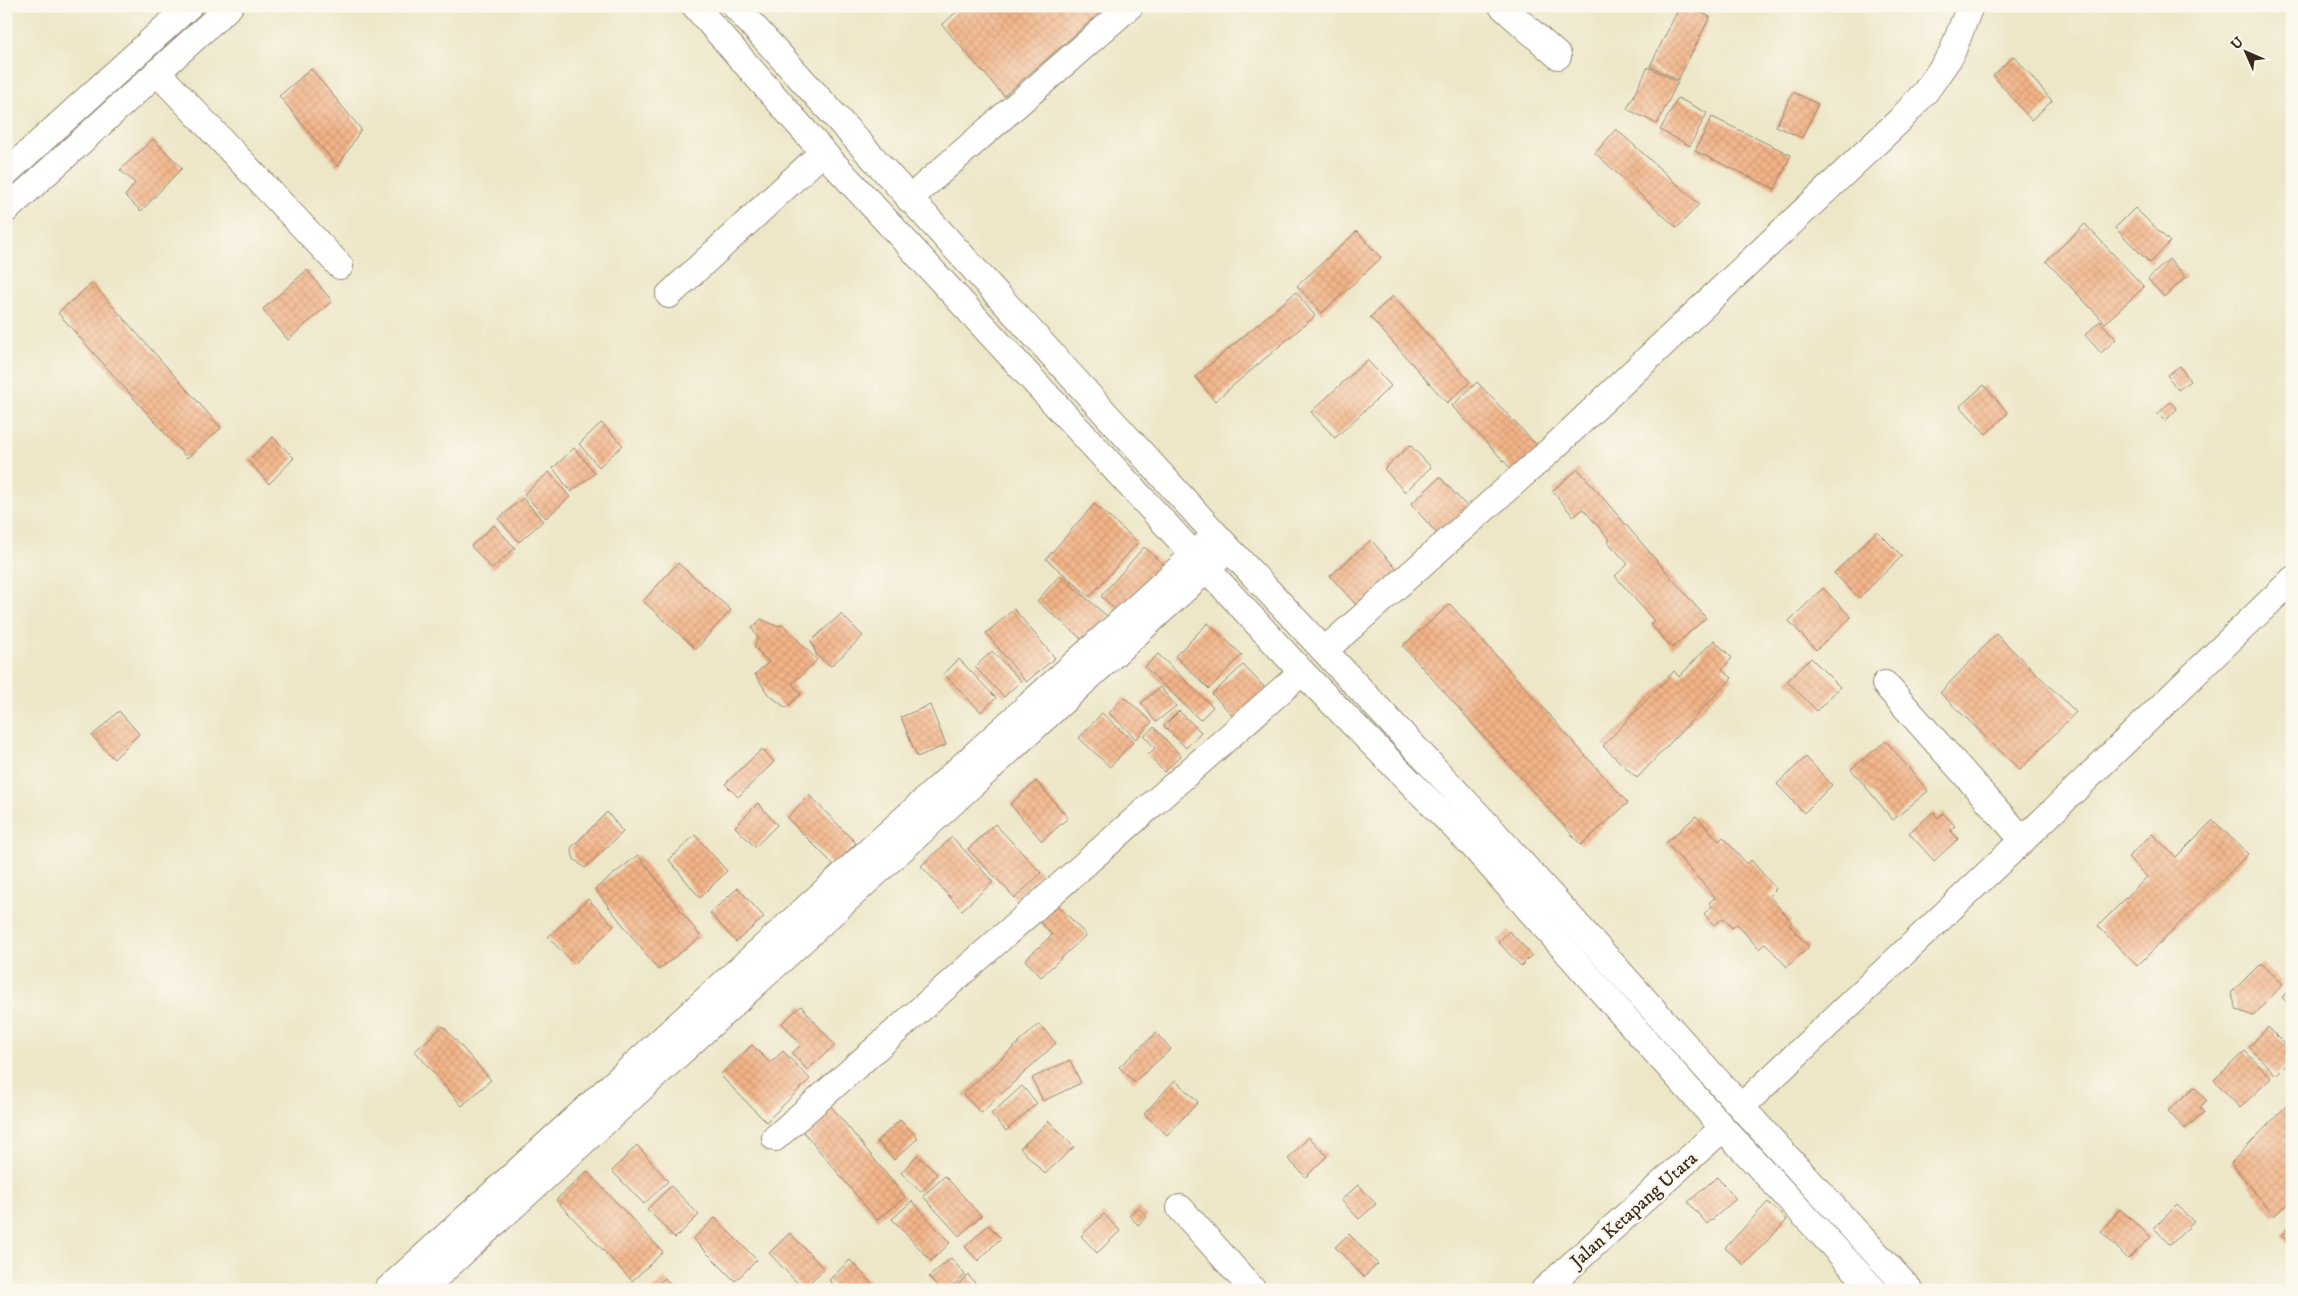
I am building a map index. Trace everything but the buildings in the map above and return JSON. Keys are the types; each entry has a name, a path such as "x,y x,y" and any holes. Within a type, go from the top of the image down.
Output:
{"street":[{"path":"6,173 189,6"},
{"path":"6,210 230,6"},
{"path":"696,6 823,152 1302,672 1482,838 1741,1106 1910,1290"},
{"path":"735,6 1222,541 1325,650 1723,1128 1874,1290"},
{"path":"909,199 1130,6"},
{"path":"1502,6 1558,56"},
{"path":"1325,650 1552,448 1893,127 1926,91 1951,55 1970,6"},
{"path":"157,72 340,266"},
{"path":"668,295 823,152"},
{"path":"387,1290 654,1062 1222,541"},
{"path":"1741,1106 2023,840 2292,580"},
{"path":"775,1138 1302,672"},
{"path":"1885,684 2023,840"},
{"path":"422,1290 654,1062"},
{"name":"Jalan Ketapang Utara","path":"1544,1290 1723,1128"},
{"path":"1180,1208 1253,1290"}]}
